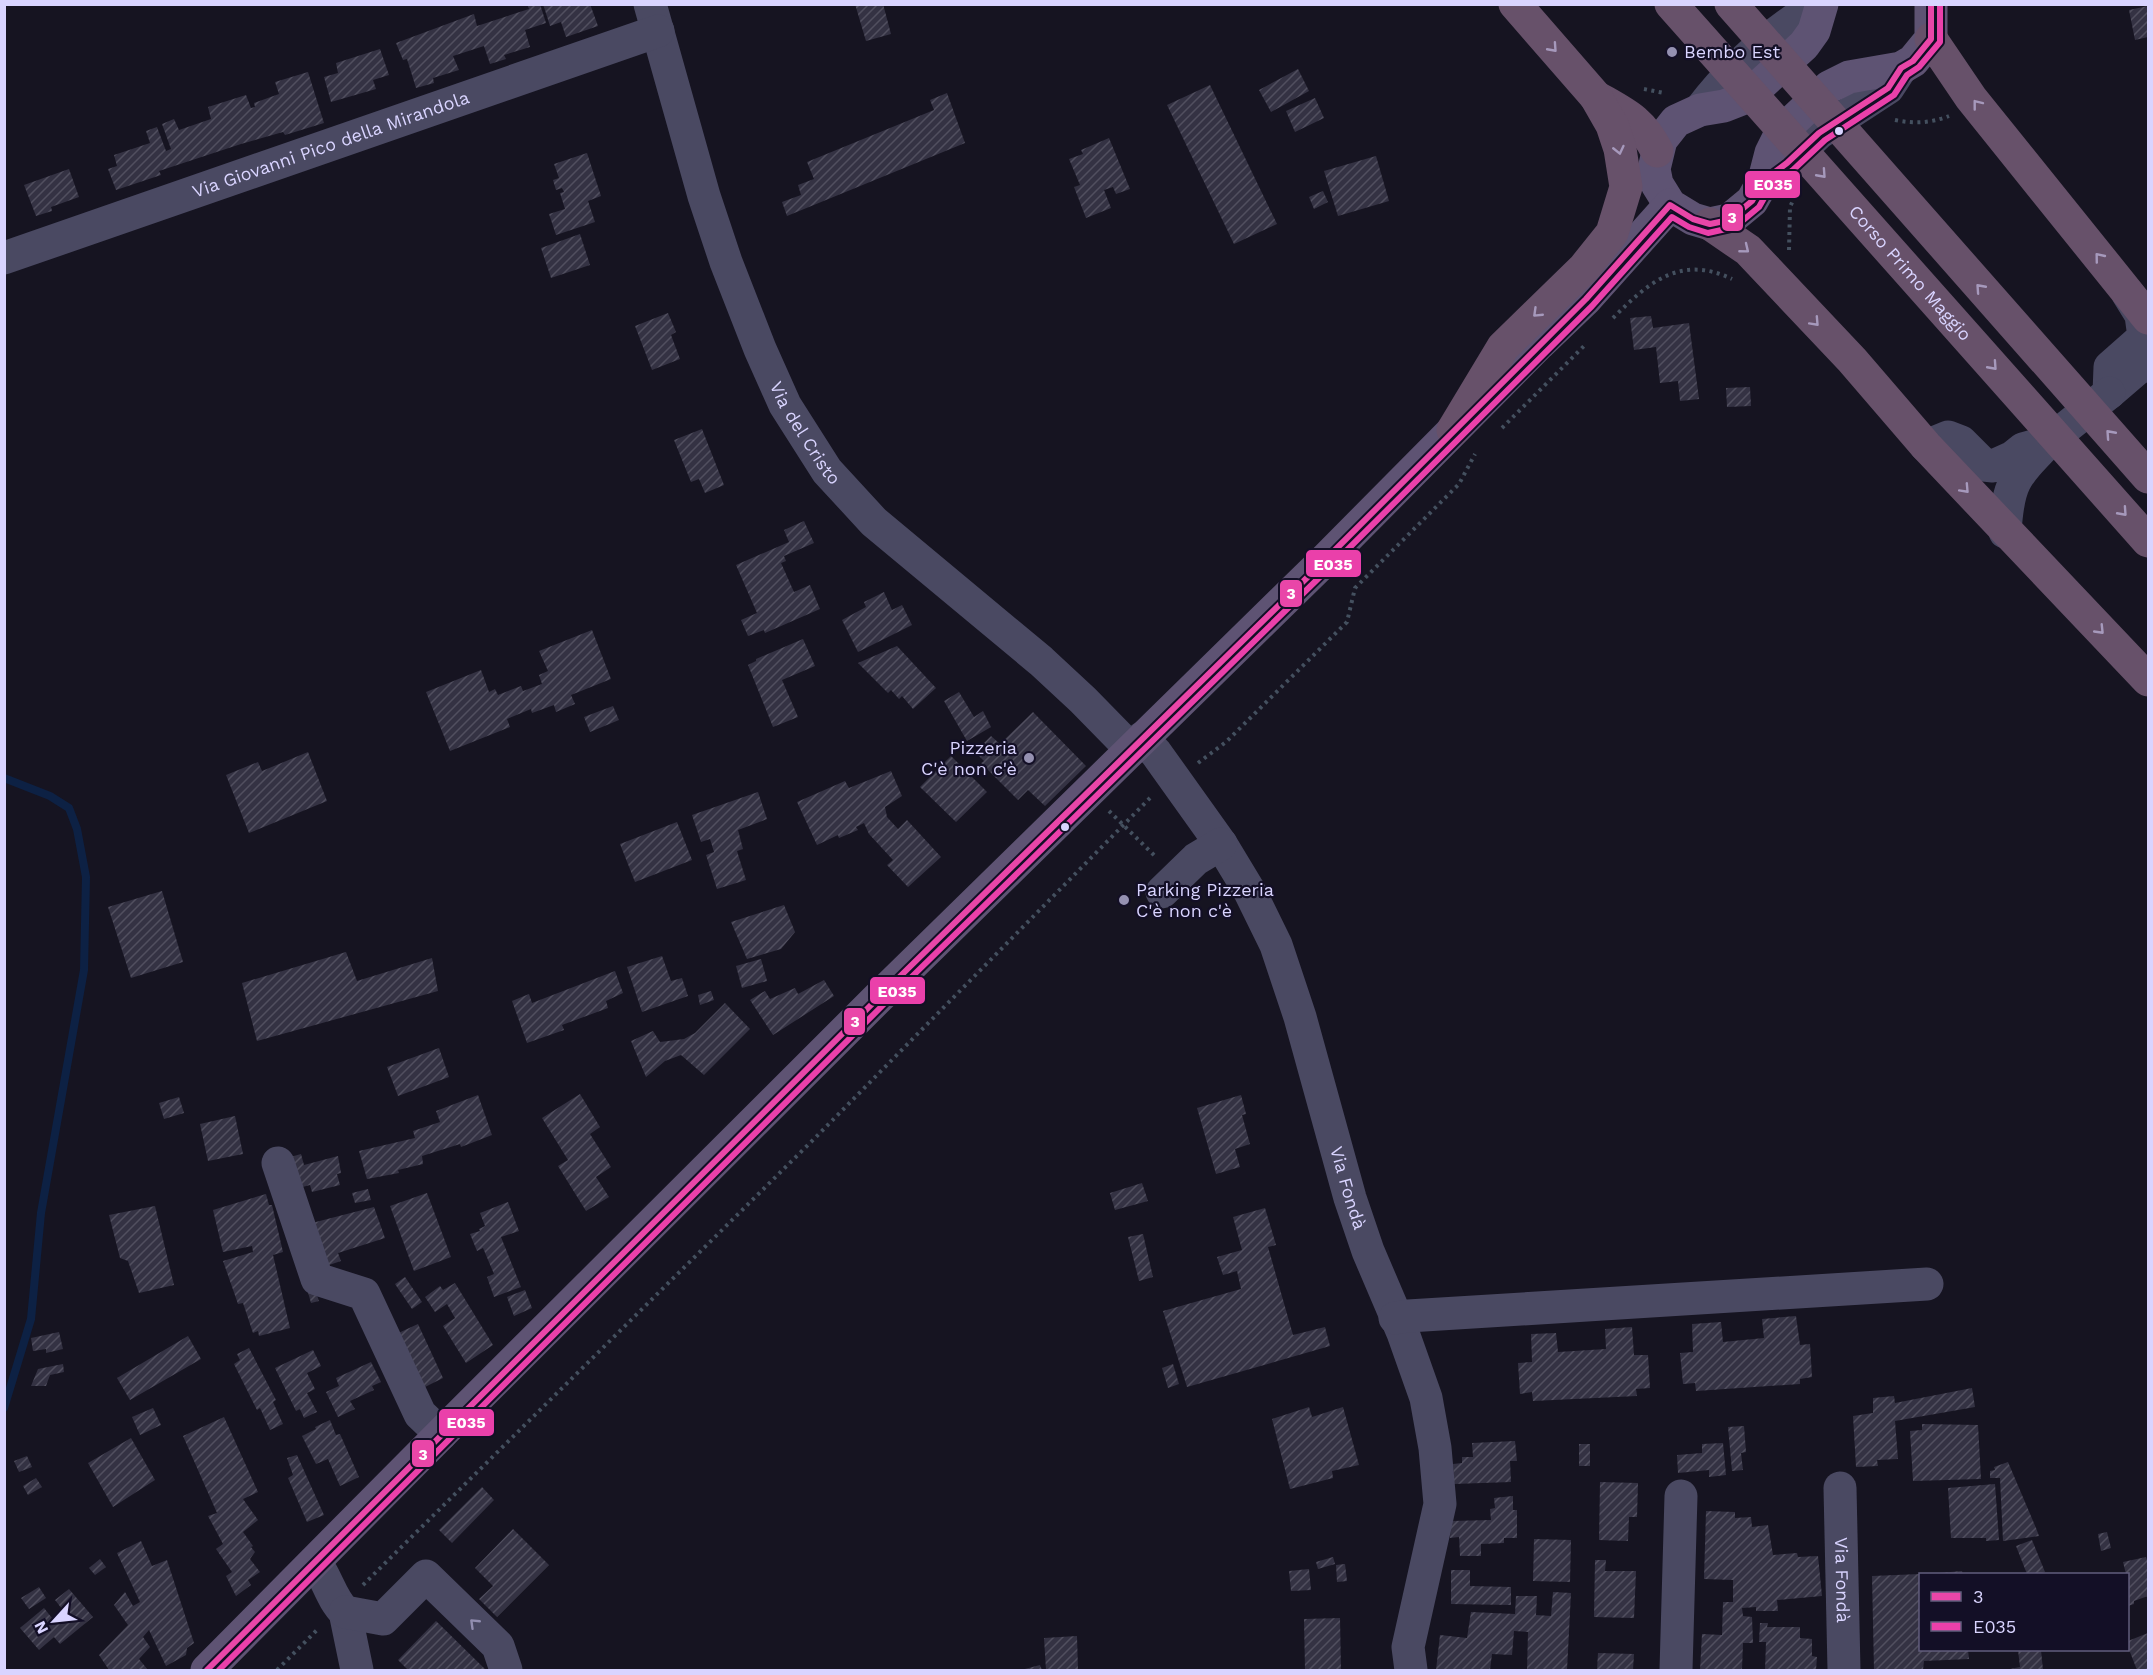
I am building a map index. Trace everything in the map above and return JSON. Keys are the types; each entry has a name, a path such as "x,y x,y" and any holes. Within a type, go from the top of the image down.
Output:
{"highway":[{"path":"1453,430 1503,346 1584,268 1612,233 1626,187 1620,149 1612,126 1596,97 1515,4"},
{"name":"Corso Primo Maggio","path":"1671,4 2148,541"},
{"path":"1731,4 2148,477"},
{"path":"1931,39 1971,98 2148,318"},
{"path":"1596,97 1631,116 1648,134 1658,151"},
{"path":"1710,224 1748,250 1852,360 1926,446 2148,680"}],"main road":[{"path":"1820,4 1814,31 1804,45 1747,97 1724,106 1700,110 1676,121 1661,140 1654,169 1657,184 1670,205 1693,219 1710,224 1729,220 1752,201 1764,180 1771,153 1782,130 1829,87 1849,77 1901,68 1913,61 1931,39 1931,4"},
{"path":"207,1671 879,997 1323,562 1586,299 1670,205"}],"street":[{"name":"Via Giovanni Pico della Mirandola","path":"4,258 654,18"},
{"name":"Via del Cristo","path":"654,18 704,196 730,273 785,405 827,471 874,522 1137,744"},
{"path":"2109,393 2110,367 2144,338 2141,315 2128,294"},
{"path":"2006,532 2007,502 2014,480 2022,468 2048,442 2137,369 2148,364"},
{"path":"1926,446 1948,437 1961,442 1984,465 1993,466 2013,457 2023,448 2048,442"},
{"name":"Via Fondà","path":"1137,744 1156,753 1221,844 1250,892 1276,945 1300,1017 1350,1198 1426,1398 1435,1448 1440,1504 1408,1647 1412,1671"},
{"path":"1169,885 1196,859 1221,844"},
{"path":"278,1163 317,1279 364,1294 420,1413 441,1434"},
{"path":"1395,1318 1928,1284"},
{"name":"Via Fondà","path":"1840,1488 1844,1671"},
{"path":"1676,1671 1681,1496"},
{"path":"315,1562 342,1610 357,1671"},
{"path":"342,1610 383,1619 426,1576 498,1646 506,1671"}],"path":[{"path":"1610,321 1650,284 1675,272 1690,269 1705,270 1737,281"},
{"path":"1500,430 1587,343"},
{"path":"1194,766 1226,742 1347,622 1355,588 1459,484 1475,454 1484,446"},
{"path":"278,1671 814,1139 1154,794"},
{"path":"1123,826 1169,885"}],"building":[{"path":"527,4 540,4 546,23 525,30 530,47 504,55 506,59 490,64 484,46 453,56 459,70 433,78 434,83 416,88 407,59 403,60 396,43 474,14 477,26 529,9"},
{"path":"543,4 590,4 598,26 566,37 561,22 550,26"},
{"path":"855,4 883,4 891,34 866,41"},
{"path":"2148,6 2148,37 2135,40 2129,10"},
{"path":"380,49 389,75 373,80 376,89 331,102 324,77 338,73 336,63"},
{"path":"1298,69 1309,91 1271,112 1259,90"},
{"path":"308,72 324,123 285,135 283,132 241,144 159,171 161,175 116,190 108,169 117,166 114,155 150,143 146,131 157,127 166,151 171,149 162,124 174,119 179,130 211,119 208,107 246,95 251,108 255,107 254,103 279,94 275,82"},
{"path":"1210,85 1277,224 1234,244 1167,105"},
{"path":"947,93 965,143 787,216 782,202 801,195 798,185 814,179 807,162 934,110 930,100"},
{"path":"1315,98 1324,118 1295,132 1286,111"},
{"path":"1109,138 1130,189 1116,194 1113,187 1104,190 1111,208 1086,218 1074,187 1080,185 1069,159 1083,154 1081,150"},
{"path":"587,153 601,196 588,201 595,222 556,235 549,214 565,209 560,193 564,192 562,188 556,190 553,180 559,178 554,164"},
{"path":"1376,156 1389,201 1338,216 1324,171"},
{"path":"69,169 79,197 51,207 52,211 36,216 24,185"},
{"path":"1323,191 1328,202 1314,209 1309,197"},
{"path":"580,234 590,265 551,278 541,248"},
{"path":"668,313 676,332 671,335 680,359 652,370 635,326"},
{"path":"1651,316 1653,328 1689,323 1699,399 1680,401 1678,381 1660,383 1656,347 1634,350 1630,318"},
{"path":"1750,387 1751,406 1727,407 1726,388"},
{"path":"702,429 724,485 705,493 699,479 691,482 674,440"},
{"path":"804,521 814,543 784,556 786,561 781,563 794,592 810,585 820,609 765,633 764,630 748,636 741,620 757,613 736,565 789,542 784,530"},
{"path":"884,592 892,610 902,605 912,625 858,652 842,620 866,607 864,602"},
{"path":"592,630 611,679 571,695 575,704 556,712 554,705 532,713 531,709 507,719 510,727 450,751 426,692 481,670 489,692 495,689 498,695 521,686 523,691 542,684 539,675 548,671 539,651"},
{"path":"803,639 815,666 782,680 798,717 773,727 748,665 756,659"},
{"path":"897,646 936,688 913,709 902,696 899,699 891,690 888,693 858,663"},
{"path":"959,692 974,717 983,711 991,727 967,741 944,701"},
{"path":"613,706 619,720 590,732 584,717"},
{"name":"Pizzeria C'è non c'è","path":"1033,712 1086,766 1045,806 1028,790 1018,800 981,763 984,761 975,752 991,736 1000,744"},
{"path":"308,752 327,801 249,833 226,775 258,762 262,771"},
{"path":"951,756 987,792 956,822 920,787"},
{"path":"891,771 902,796 885,807 887,817 898,829 907,820 941,857 908,887 887,865 893,860 869,834 864,823 856,827 858,830 839,838 838,835 817,845 797,802 845,781 849,788"},
{"path":"758,792 767,819 738,830 743,849 737,851 746,880 717,889 706,855 714,852 710,839 701,842 692,815"},
{"path":"677,822 692,860 635,882 620,844"},
{"path":"162,891 183,962 131,978 108,907"},
{"path":"784,905 795,932 781,949 747,959 731,922"},
{"path":"346,952 357,981 432,958 438,991 257,1041 242,983"},
{"path":"662,956 671,981 682,978 688,996 642,1012 627,967"},
{"path":"761,959 767,981 742,988 736,966"},
{"path":"615,971 623,993 606,1001 608,1008 562,1025 564,1030 527,1043 512,1001 529,994 532,1003"},
{"path":"824,980 834,996 773,1035 750,1000 765,991 770,999 795,988 798,994"},
{"path":"711,991 714,1000 700,1005 698,995"},
{"path":"725,1003 750,1029 704,1075 681,1055 665,1061 646,1077 631,1041 653,1031 660,1042 684,1039 695,1033"},
{"path":"439,1048 449,1077 398,1096 387,1067"},
{"path":"580,1094 600,1127 590,1134 611,1167 596,1177 609,1197 586,1211 558,1166 568,1160 542,1118"},
{"path":"478,1095 492,1135 461,1147 460,1144 422,1156 423,1164 398,1170 399,1173 367,1179 359,1151 415,1138 413,1131 440,1122 436,1111"},
{"path":"1241,1095 1246,1114 1242,1115 1250,1144 1235,1149 1240,1167 1216,1174 1197,1108"},
{"path":"179,1097 184,1113 164,1119 159,1103"},
{"path":"235,1116 243,1154 208,1161 200,1124"},
{"path":"301,1154 304,1165 338,1156 341,1173 337,1174 340,1185 312,1192 310,1185 295,1189 287,1158"},
{"path":"1142,1183 1148,1201 1115,1210 1110,1193"},
{"path":"368,1189 371,1200 355,1203 352,1193"},
{"path":"427,1193 451,1257 414,1271 390,1206"},
{"path":"266,1194 269,1205 272,1205 283,1252 273,1255 290,1328 259,1336 258,1331 253,1333 243,1303 238,1304 223,1261 253,1252 252,1246 223,1252 213,1210"},
{"path":"508,1202 519,1231 501,1237 521,1287 494,1297 487,1277 494,1274 483,1248 477,1251 470,1234 480,1231 479,1229 485,1226 480,1213"},
{"path":"155,1206 174,1285 139,1293 128,1261 120,1258 109,1215"},
{"path":"374,1207 385,1238 338,1253 341,1261 323,1267 308,1224"},
{"path":"1265,1208 1276,1245 1268,1247 1293,1335 1325,1327 1330,1346 1187,1387 1163,1311 1241,1289 1237,1271 1223,1275 1217,1257 1242,1250 1233,1217"},
{"path":"1143,1234 1153,1277 1139,1281 1128,1237"},
{"path":"405,1277 422,1302 412,1309 395,1284"},
{"path":"455,1283 493,1345 466,1363 443,1326 455,1318 447,1304 435,1312 425,1297 440,1286 443,1290"},
{"path":"313,1284 319,1301 311,1303 306,1285"},
{"path":"525,1290 532,1308 514,1316 507,1297"},
{"path":"1796,1316 1800,1345 1810,1344 1812,1377 1800,1379 1800,1384 1696,1391 1695,1383 1683,1384 1680,1353 1693,1352 1692,1324 1721,1322 1723,1342 1764,1338 1762,1319"},
{"path":"418,1324 443,1378 425,1387 394,1335"},
{"path":"1632,1327 1634,1355 1648,1355 1650,1388 1636,1389 1637,1396 1533,1401 1532,1392 1520,1394 1518,1363 1532,1362 1531,1334 1556,1333 1558,1352 1606,1349 1605,1329"},
{"path":"59,1332 63,1349 46,1353 46,1349 33,1351 31,1338"},
{"path":"188,1336 201,1359 130,1400 117,1378"},
{"path":"249,1348 276,1400 273,1402 283,1424 270,1430 260,1408 257,1410 234,1364 240,1360 237,1354"},
{"path":"313,1350 321,1366 307,1373 315,1389 307,1393 317,1412 304,1418 300,1409 296,1411 275,1368"},
{"path":"371,1362 381,1382 372,1386 374,1390 350,1401 355,1409 338,1417 326,1392 339,1386 336,1378"},
{"path":"63,1364 64,1372 50,1375 46,1386 31,1386 38,1369"},
{"path":"1173,1364 1179,1384 1168,1388 1162,1368"},
{"path":"1972,1388 1975,1407 1895,1421 1898,1459 1877,1460 1878,1466 1856,1467 1853,1416 1873,1413 1873,1398 1894,1396 1895,1403"},
{"path":"1309,1407 1312,1417 1343,1407 1359,1465 1332,1471 1333,1478 1290,1489 1272,1419"},
{"path":"153,1408 161,1425 140,1435 132,1417"},
{"path":"224,1417 258,1492 243,1499 258,1520 243,1532 255,1552 250,1559 260,1572 248,1580 251,1585 236,1596 226,1576 232,1572 216,1549 223,1544 208,1516 217,1513 183,1436"},
{"path":"330,1420 336,1435 340,1434 359,1477 340,1486 328,1459 316,1464 302,1436"},
{"path":"1922,1424 1978,1425 1981,1479 1913,1481 1910,1431 1922,1430"},
{"path":"1744,1426 1746,1452 1741,1453 1743,1470 1732,1471 1728,1427"},
{"path":"131,1438 155,1480 113,1507 88,1463"},
{"path":"1515,1441 1517,1461 1510,1461 1511,1482 1454,1484 1453,1464 1462,1463 1462,1457 1473,1457 1472,1443"},
{"path":"1723,1443 1726,1475 1709,1477 1709,1470 1678,1473 1677,1455 1702,1453 1702,1444"},
{"path":"1579,1444 1590,1444 1590,1466 1579,1466"},
{"path":"297,1455 324,1515 307,1522 288,1478 293,1475 287,1458"},
{"path":"27,1456 32,1467 19,1472 14,1461"},
{"path":"2008,1462 2039,1536 2003,1541 2000,1478 1990,1478 1990,1471"},
{"path":"36,1478 42,1487 28,1495 23,1486"},
{"path":"1600,1482 1638,1483 1637,1517 1629,1517 1628,1541 1599,1540"},
{"path":"1995,1484 1999,1540 1951,1538 1948,1488"},
{"path":"482,1487 494,1500 452,1543 439,1530"},
{"path":"1513,1496 1513,1510 1517,1510 1517,1538 1504,1538 1504,1543 1481,1544 1481,1556 1460,1556 1459,1537 1450,1538 1451,1521 1491,1520 1490,1509 1495,1508 1494,1498"},
{"path":"1706,1511 1735,1512 1735,1518 1751,1517 1752,1527 1768,1525 1773,1555 1797,1553 1798,1557 1818,1556 1822,1596 1777,1600 1778,1611 1756,1611 1756,1607 1742,1608 1743,1616 1752,1617 1753,1643 1743,1643 1742,1670 1700,1670 1702,1634 1722,1635 1723,1602 1733,1602 1733,1580 1704,1579"},
{"path":"513,1529 549,1565 497,1617 479,1599 493,1586 475,1568"},
{"path":"2107,1532 2111,1548 2101,1551 2098,1534"},
{"path":"1534,1539 1571,1540 1570,1582 1533,1581"},
{"path":"2032,1540 2045,1572 2027,1573 2016,1546"},
{"path":"141,1541 152,1566 167,1560 194,1643 187,1648 186,1655 166,1666 149,1630 143,1637 150,1647 139,1659 148,1670 109,1670 99,1655 128,1625 114,1605 125,1592 133,1606 140,1602 117,1553"},
{"path":"1333,1557 1335,1564 1318,1569 1316,1562"},
{"path":"2146,1557 2148,1563 2148,1596 2134,1601 2134,1604 2129,1606 2129,1573 2126,1573 2123,1562"},
{"path":"100,1559 106,1567 95,1575 89,1568"},
{"path":"1595,1560 1606,1560 1605,1571 1636,1571 1634,1618 1594,1617"},
{"path":"1345,1564 1347,1581 1337,1582 1336,1565"},
{"path":"1309,1569 1311,1590 1291,1591 1289,1571"},
{"path":"1451,1570 1470,1570 1470,1586 1511,1587 1511,1605 1451,1604"},
{"path":"1962,1571 1963,1573 1939,1573"},
{"path":"1919,1574 1919,1651 1968,1651 1969,1659 1924,1661 1923,1670 1874,1670 1872,1576"},
{"path":"39,1587 46,1598 29,1609 21,1598"},
{"path":"69,1589 93,1617 60,1644 54,1637 39,1650 20,1628 44,1608 56,1623 66,1614 55,1600"},
{"path":"1553,1592 1571,1593 1567,1670 1527,1670 1528,1632 1514,1631 1512,1655 1492,1654 1490,1670 1436,1670 1440,1635 1467,1638 1471,1612 1515,1614 1516,1596 1537,1596 1536,1615 1551,1616"},
{"path":"1340,1618 1341,1670 1305,1670 1304,1619"},
{"path":"436,1621 486,1670 408,1670 398,1660"},
{"path":"1760,1623 1768,1623 1767,1627 1800,1627 1800,1638 1812,1639 1812,1656 1817,1657 1816,1670 1765,1670 1766,1642 1759,1642"},
{"path":"2148,1633 2148,1670 2137,1670 2129,1650 2129,1641"},
{"path":"1077,1636 1078,1670 1046,1670 1044,1638"},
{"path":"2018,1651 2041,1651 2043,1670 2005,1670 2020,1667"},
{"path":"1598,1653 1634,1654 1633,1670 1597,1670"},
{"path":"1040,1665 1042,1670 1021,1670"}],"waterway":[{"path":"4,778 50,796 69,808 77,829 86,877 84,970 41,1213 31,1319 4,1408"}],"transit line":[{"name":"3","path":"207,1670 879,997 1323,562 1586,299 1670,205 1693,219 1710,224 1729,220 1752,201 1764,180 1787,163 1819,133 1888,88 1901,68 1913,61 1931,39 1931,4"},
{"name":"E035","path":"219,1670 885,1003 1329,568 1592,306 1672,217 1689,227 1708,233 1735,227 1759,207 1771,186 1793,170 1825,140 1894,95 1907,75 1919,67 1940,42 1940,4"}],"place":[{"name":"Bembo Est","path":"1672,52"},
{"name":"Pizzeria C'è non c'è","path":"1029,758"},
{"name":"Parking Pizzeria C'è non c'è","path":"1124,900"}]}
